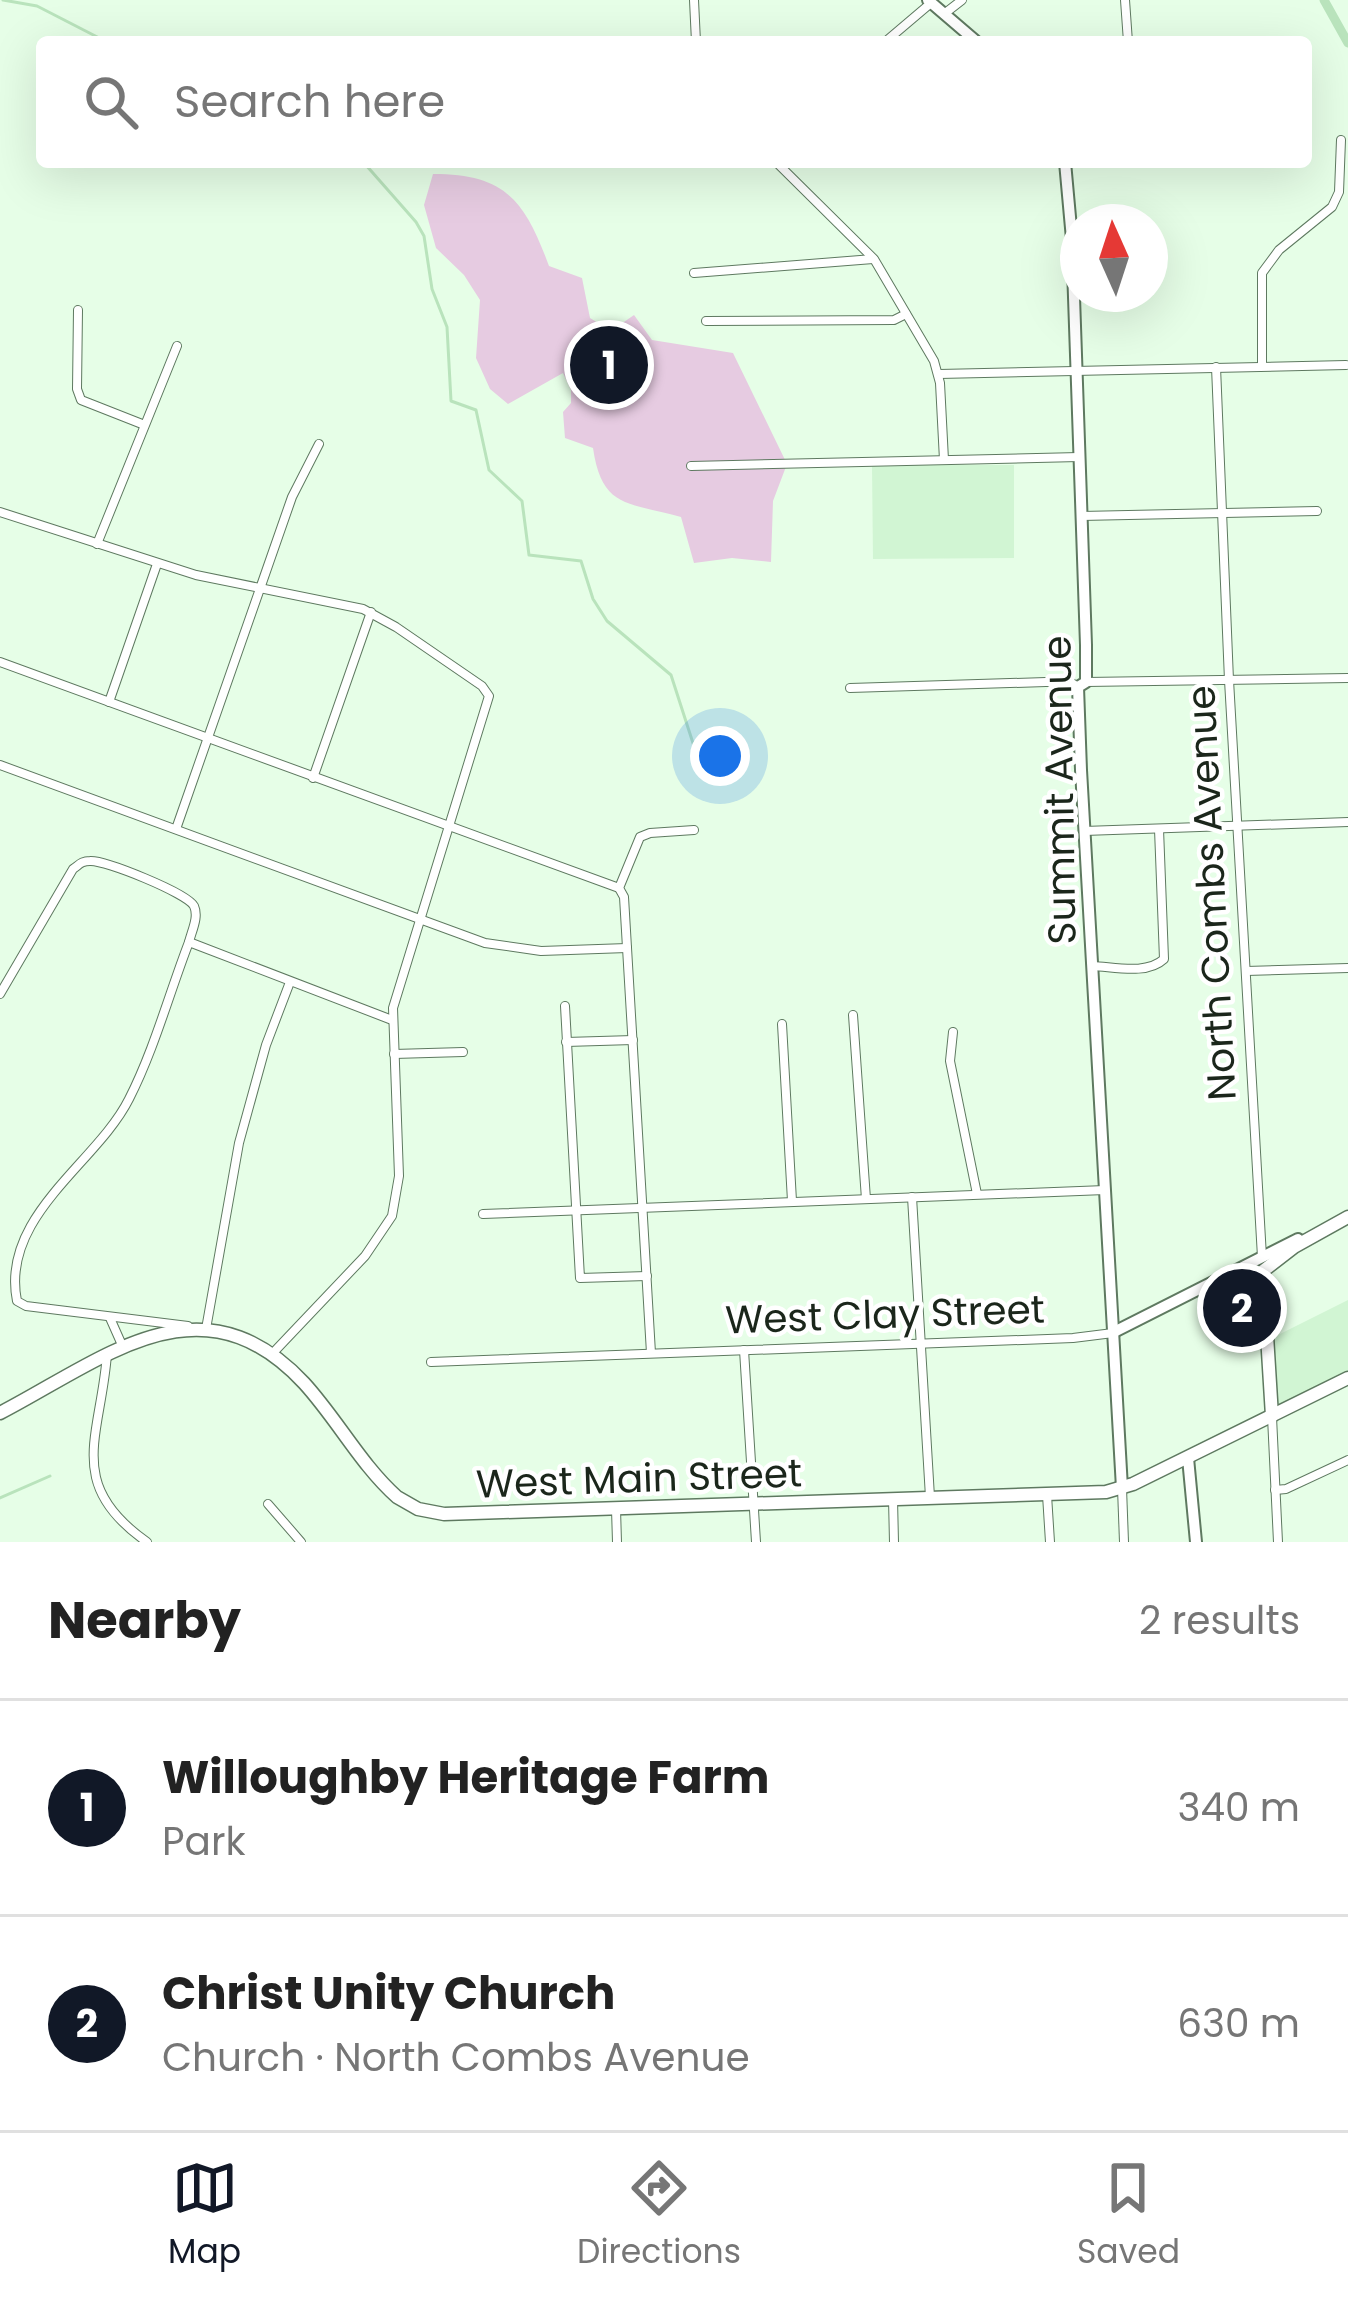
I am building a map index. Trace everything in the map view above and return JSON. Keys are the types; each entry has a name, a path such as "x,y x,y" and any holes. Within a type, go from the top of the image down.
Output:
{"main road":[{"name":"West Clay Street","path":"1263,1264 1348,1217"},
{"name":"North Combs Avenue","path":"1263,1264 1272,1416"},
{"path":"0,1413 122,1345 160,1333 201,1328"},
{"name":"West Main Street","path":"201,1328 242,1338 272,1354 304,1383 388,1490 407,1504 444,1514 1122,1488 1348,1378"}],"street":[{"path":"694,0 696,36"},
{"path":"942,15 962,0"},
{"path":"1125,0 1128,36"},
{"path":"892,36 930,2 968,36"},
{"path":"1262,366 1262,273 1279,250 1337,200 1341,140"},
{"path":"782,168 874,259 906,314 939,374 944,460"},
{"name":"Summit Avenue","path":"1066,168 1081,516 1084,831 1122,1488"},
{"path":"694,273 874,259"},
{"path":"77,310 81,400 142,424"},
{"path":"706,322 894,320 906,314"},
{"path":"97,544 177,346"},
{"path":"939,374 1346,365"},
{"name":"North Combs Avenue","path":"1216,367 1263,1264"},
{"path":"176,829 292,496 320,444"},
{"path":"691,466 1079,458"},
{"path":"1081,516 1317,511"},
{"path":"0,512 158,564 371,612 482,686 489,696 392,1019 399,1176 392,1216 365,1256 272,1354"},
{"path":"109,702 158,564"},
{"path":"313,778 371,612"},
{"path":"0,662 619,889 624,897 651,1352"},
{"path":"850,688 1348,678"},
{"path":"0,765 485,943 523,950 627,948"},
{"path":"1084,831 1348,822"},
{"path":"619,889 640,837 650,832 694,830"},
{"path":"1093,966 1157,967 1164,959 1159,830"},
{"path":"0,994 73,869 83,862 95,861 186,896 196,911 189,942 128,1101 25,1226 16,1254 14,1287 21,1304 201,1328 239,1144 266,1045 290,982"},
{"path":"189,942 392,1019"},
{"path":"1246,971 1348,968"},
{"path":"565,1006 580,1278 646,1276"},
{"path":"853,1015 866,1199"},
{"path":"782,1024 792,1201"},
{"path":"953,1032 950,1061 977,1194"},
{"path":"566,1042 633,1040"},
{"path":"394,1054 464,1052"},
{"path":"483,1214 1106,1190"},
{"path":"912,1197 930,1498"},
{"name":"West Clay Street","path":"430,1362 1073,1338 1114,1332 1263,1264"},
{"path":"110,1318 122,1345"},
{"path":"744,1350 756,1542"},
{"path":"107,1353 91,1456 93,1476 121,1519 147,1542"},
{"path":"1272,1416 1278,1542"},
{"path":"1188,1458 1196,1542"},
{"path":"1275,1490 1348,1460"},
{"path":"1122,1488 1124,1542"},
{"path":"1047,1494 1050,1542"},
{"path":"892,1499 894,1542"},
{"path":"268,1504 301,1542"},
{"path":"616,1509 617,1542"}],"shaded area":[{"path":"433,174 479,179 509,196 531,224 549,266 582,278 590,318 611,331 634,315 652,340 733,353 787,464 773,501 771,562 732,558 694,563 681,517 632,505 611,493 597,468 593,448 565,438 563,412 571,403 571,390 563,373 508,404 490,389 476,358 480,300 464,275 436,248 424,205"},
{"path":"872,465 1014,465 1014,558 873,559"},
{"path":"1348,1300 1348,1379 1272,1416 1268,1340"}],"waterway":[{"path":"3,0 37,6 95,36"},
{"path":"1324,0 1348,43"},
{"path":"369,168 424,236 432,289 447,327 451,401 476,410 489,470 522,501 529,555 581,561 593,599 607,621 671,675 702,771"},
{"path":"0,1498 50,1476"}],"place":[{"name":"Willoughby Heritage Farm","path":"609,365"},
{"name":"Christ Unity Church","path":"1242,1308"}]}
